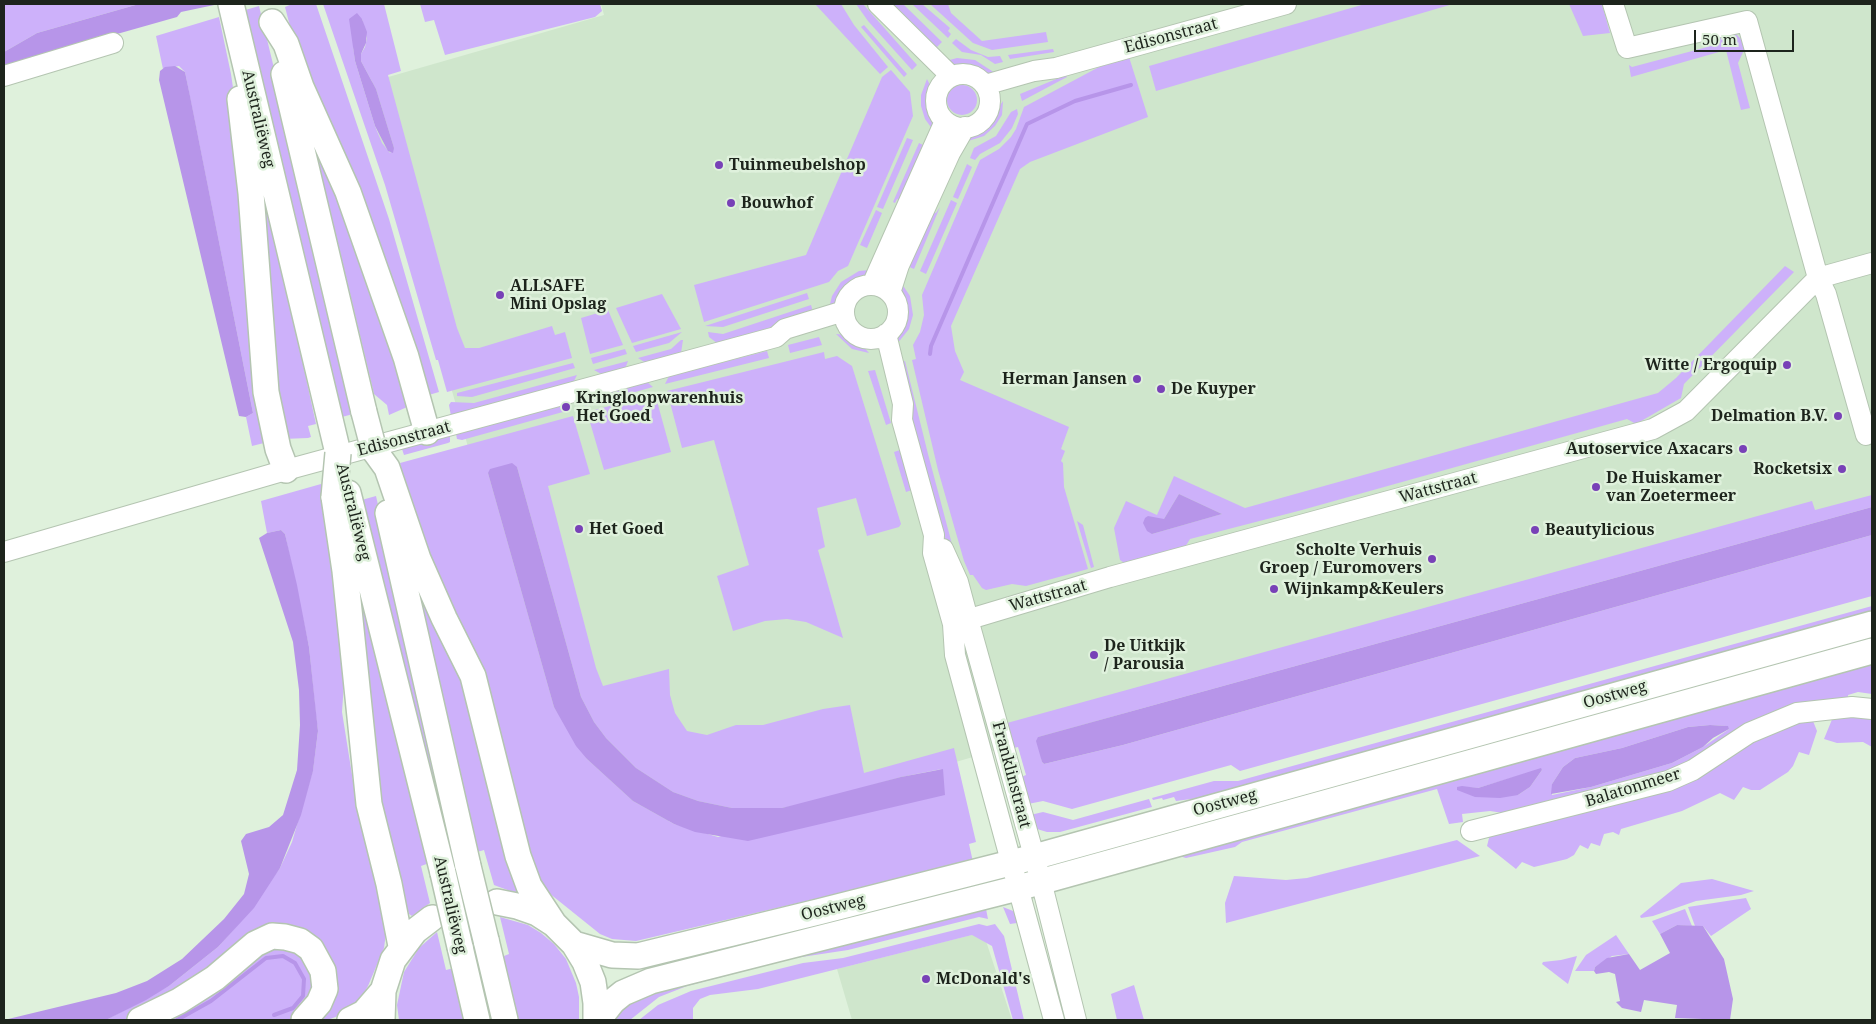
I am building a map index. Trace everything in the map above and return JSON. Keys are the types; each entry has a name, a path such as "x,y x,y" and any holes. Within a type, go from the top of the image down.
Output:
{"main road":[{"name":"Australiëweg","path":"269,12 364,412 374,450 387,482 468,866 505,1020"},
{"path":"269,12 286,44 302,87 348,192 406,357 427,432"},
{"name":"Australiëweg","path":"234,16 331,421 338,453 341,495 443,873 477,1020"},
{"path":"234,16 231,53 240,104 251,193 266,392 278,449 286,470"},
{"path":"387,482 444,618 473,676 518,856 528,886 554,924 574,944 585,962 593,982 597,1020"},
{"path":"341,495 345,571 369,804 402,946"},
{"name":"Oostweg","path":"574,944 612,955 638,956 1022,860 1872,624"},
{"name":"Oostweg","path":"597,1020 613,1001 623,993 651,981 1029,884 1872,651"},
{"path":"497,902 537,913 554,924"},
{"path":"382,1020 383,991 393,960 415,931 432,918"},
{"path":"140,1020 179,1001 215,978 255,944 272,936 300,941 311,949 323,972 325,989 319,1003 304,1020"},
{"path":"350,1020 364,1013 383,991"}],"street":[{"path":"878,4 893,20 911,52 945,82"},
{"name":"Edisonstraat","path":"987,94 1034,71 1056,68 1286,4"},
{"path":"1613,4 1627,48 1747,21 1818,278 1826,294 1866,435"},
{"path":"4,76 112,43"},
{"path":"962,74 972,76 987,94 982,120 965,128 945,121 937,108 936,98 945,82 962,74"},
{"path":"881,289 945,121"},
{"path":"881,289 899,265 950,153 965,128"},
{"name":"Wattstraat","path":"960,621 1110,577 1653,429 1686,411 1818,278 1872,263"},
{"path":"860,287 881,289 896,303 898,314 894,326 879,337 857,335 845,318 850,294 860,287"},
{"name":"Edisonstraat","path":"4,552 286,470 776,337 785,329 845,318"},
{"name":"Franklinstraat","path":"879,337 903,404 902,420 934,535 933,553 960,621 955,654 1029,884 1076,1020"},
{"name":"Balatonmeer","path":"1471,831 1668,781 1693,770 1749,733 1771,722 1797,713 1852,708 1872,710"},
{"name":"Franklinstraat","path":"1029,884 1054,1020"}],"shaded area":[{"path":"4,4 139,4 37,33 4,52"},
{"path":"139,4 219,4 181,12 177,17 4,66 4,52 37,33"},
{"path":"292,4 316,4 389,219 439,392 422,397 296,49 285,7"},
{"path":"323,4 384,4 401,71 388,75 457,328 465,348 479,348 552,326 555,335 565,332 572,358 447,392 385,185","holes":["362,19 367,38 361,54 361,61 376,89 394,148 390,153 382,143 375,126 355,61 353,46"]},
{"path":"420,4 600,4 602,11 595,17 445,55 434,20 425,22"},
{"path":"601,4 1872,4 1872,496 780,813 630,824 538,691 364,84 604,15"},
{"path":"815,4 841,4 854,25 888,67 880,74"},
{"path":"856,4 863,4 917,65 912,70 868,21"},
{"path":"893,4 903,4 942,42 934,50"},
{"path":"912,4 922,4 950,28 948,31 951,34 948,38"},
{"path":"930,4 948,4 951,13 982,41 1046,32 1048,42 992,50 973,43"},
{"path":"1365,4 1453,4 1156,91 1149,66"},
{"path":"1569,4 1602,4 1610,33 1583,36"},
{"path":"259,6 357,413 338,418 242,11"},
{"path":"357,13 362,19 367,32 361,61 376,89 394,148 393,153 388,151 375,126 355,61 349,19"},
{"path":"219,17 231,74 243,156 268,442 252,446 246,417 253,413 185,72 179,66 163,69 156,36"},
{"path":"864,25 907,74 904,77 861,27"},
{"path":"1726,31 1736,34 1742,40 1745,48 1738,63 1750,108 1741,110 1726,50 1631,77 1629,65 1632,67 1711,46 1718,33"},
{"path":"956,39 971,50 988,57 1000,56 1003,62 995,64 981,55 962,52 952,43"},
{"path":"1053,49 1054,52 1010,59 1008,55"},
{"path":"1129,57 1148,117 1030,162 1020,169 951,326 955,351 964,372 960,380 1069,427 1061,449 1065,451 1061,461 1063,463 1064,487 1088,569 1026,586 1012,584 986,590 982,588 973,575 970,575 964,561 938,470 912,360 916,359 913,345 920,332 924,315 922,295 980,160 999,149 1011,137 1024,107 1099,67"},
{"path":"957,58 975,60 995,73 985,75 974,68 952,65 946,61"},
{"path":"175,66 185,72 190,96 253,413 246,417 239,416 159,80 160,71 165,67"},
{"path":"891,70 910,92 913,116 848,266 838,271 829,282 704,322 694,285 806,255 882,77"},
{"path":"1066,75 1067,77 1022,101 1020,94"},
{"path":"927,79 930,85 929,103 934,121 933,130 925,119 921,106 921,95"},
{"path":"962,85 973,89 977,100 973,111 962,115 951,111 947,100 951,89"},
{"path":"298,91 414,404 389,415 387,405 374,394 336,235"},
{"path":"1003,101 1002,115 995,126 984,136 965,142 968,136 988,123"},
{"path":"1017,109 1018,114 1012,128 1000,143 980,154 975,160 970,158 974,148 996,136 1011,112"},
{"path":"248,113 295,307 300,350 316,424 308,426 311,437 308,438 283,439"},
{"path":"907,138 913,140 883,209 877,207"},
{"path":"919,143 929,148 900,201 897,199 895,203 893,202"},
{"path":"967,164 972,167 958,199 953,197"},
{"path":"951,200 957,203 926,274 920,271"},
{"path":"940,207 914,269 905,265 933,212 936,213"},
{"path":"876,210 882,213 867,248 860,245"},
{"path":"1785,266 1794,272 1684,384 1681,398 1636,424 1627,419 1302,510 1190,539 1182,552 1126,564 1120,560 1114,528 1126,501 1157,515 1174,476 1245,508 1658,393 1676,378","holes":["1179,494 1222,514 1152,534 1164,519"]},
{"path":"870,270 864,277 848,287 837,303 829,308 832,296 841,282 859,271"},
{"path":"900,281 910,296 913,315 909,329 897,344 895,337 905,314 899,291"},
{"path":"807,293 809,299 723,327 705,326"},
{"path":"662,294 681,329 632,343 616,308"},
{"path":"811,305 814,315 717,343 709,337 708,332 723,334"},
{"path":"608,310 623,345 590,354 581,318"},
{"path":"682,332 669,343 636,352 633,346"},
{"path":"836,334 846,335 861,344 869,353 852,349"},
{"path":"819,337 822,345 790,353 788,345"},
{"path":"683,340 681,353 646,363 638,358 671,349"},
{"path":"625,349 627,354 593,364 591,358"},
{"path":"767,351 769,358 665,384 669,376"},
{"path":"824,352 825,359 837,356 852,366 901,524 899,527 867,536 856,498 817,508 825,547 818,550 843,638 806,622 787,619 765,621 733,631 717,576 749,565 714,440 682,448 667,391"},
{"path":"628,361 625,369 603,375 594,370"},
{"path":"905,361 957,563 946,542 897,364"},
{"path":"573,363 575,368 472,397 457,396 457,393"},
{"path":"875,370 891,423 886,425 868,371"},
{"path":"577,375 573,383 451,416 449,405 451,402 474,403"},
{"path":"647,382 653,387 585,406 588,398"},
{"path":"655,394 671,452 604,470 587,412"},
{"path":"566,405 570,410 462,440 457,439 456,434"},
{"path":"573,416 590,474 548,486 596,668 603,686 669,669 670,695 675,713 687,731 707,735 736,725 763,725 823,709 850,705 864,773 954,748 976,842 969,844 973,862 636,941 612,939 600,934 544,889 534,878 446,604 405,490 400,463","holes":["517,467 581,697 594,722 606,738 636,768 673,792 698,801 732,808 782,808 812,802 901,777 942,769 718,837 674,824 633,801 587,759 554,707 488,473"]},
{"path":"450,436 450,442 448,443 404,455 402,449"},
{"path":"900,450 912,490 906,492 894,452"},
{"path":"512,463 517,467 581,697 594,722 606,738 636,768 673,792 698,801 732,808 782,808 901,777 943,769 945,795 748,841 695,832 674,824 633,801 587,759 576,746 554,707 488,473 490,469"},
{"path":"321,484 328,510 345,668 342,712 353,781 387,925 384,948 359,1002 341,1015 330,1019 311,1020 321,1010 301,935 128,1020 106,1020 169,986 218,947 280,868 292,842 313,770 318,731 309,647 285,534 281,530 267,533 261,501"},
{"path":"1179,494 1222,514 1152,534 1147,531 1143,523 1145,518 1148,516 1164,519"},
{"path":"1872,495 1872,507 1038,737 1042,762 1044,764 1123,745 1872,535 1872,596 1240,771 1231,765 1072,809 1043,801 1023,805 1021,777 1026,775 1018,747 1014,748 1007,723 1812,501 1815,510"},
{"path":"376,496 460,867 450,869 358,501"},
{"path":"1872,507 1872,535 1123,745 1044,764 1042,762 1036,741 1038,737"},
{"path":"1077,521 1083,525 1094,567 1091,568"},
{"path":"281,530 285,534 309,647 318,731 313,771 301,815 280,868 254,908 218,947 169,986 146,1000 106,1020 4,1020 116,993 147,981 182,959 224,919 244,894 249,874 241,841 246,834 269,827 283,815 297,770 300,725 299,690 293,642 259,538 267,533"},
{"path":"406,547 455,654 521,895 494,885 484,850 474,853"},
{"path":"352,557 432,862 421,866 430,903 412,916 409,914 402,890 371,761"},
{"path":"1872,606 1872,615 1214,796 1176,801 1174,797 1163,800 1162,798 1153,800 1152,798 1214,781 1238,781"},
{"path":"1872,664 1872,694 1858,692 1848,695 1848,702 1685,767 1510,814 1490,811 1462,814 1463,822 1449,824 1437,789 1242,842 1235,847 1186,858 1169,853 1675,711 1745,699","holes":["1727,726 1729,729 1703,747 1672,763 1591,787 1552,795 1552,784 1563,767 1575,758 1622,748 1688,727","1541,769 1530,787 1518,795 1457,787 1478,788"]},
{"path":"1833,717 1872,717 1872,747 1863,742 1837,743 1824,739"},
{"path":"1813,721 1817,731 1809,755 1799,752 1788,772 1760,790 1751,790 1743,787 1734,800 1720,793 1682,811 1621,829 1619,835 1613,832 1604,834 1600,846 1591,843 1588,849 1580,845 1574,855 1567,859 1534,867 1522,862 1516,869 1487,846 1490,834 1630,796 1777,726"},
{"path":"1728,726 1729,729 1713,738 1703,747 1672,763 1591,787 1551,794 1552,784 1563,767 1575,758 1622,748 1688,727"},
{"path":"1541,768 1542,770 1530,787 1518,795 1500,798 1475,797 1457,790 1457,787 1462,786 1478,788"},
{"path":"1149,799 1152,807 1060,832 1047,832 1037,829 1026,816 1043,812 1073,820"},
{"path":"1457,840 1480,856 1226,923 1225,903 1234,876 1286,880 1307,878"},
{"path":"1712,879 1754,891 1741,895 1696,901 1653,916 1641,918 1640,916 1681,883"},
{"path":"1746,898 1751,909 1711,936 1703,926 1695,926 1688,907"},
{"path":"1003,907 1013,911 1024,922 1010,924"},
{"path":"986,909 988,919 979,917 848,950 795,958 687,986 659,997 630,1020 610,1020 630,998"},
{"path":"1685,909 1692,926 1677,925 1660,934 1652,921"},
{"path":"500,917 528,925 541,933 554,944 566,959 576,983 579,997 579,1020 514,1020 499,958 509,954"},
{"path":"979,924 987,926 995,924 1004,936 1024,1020 1013,1020 992,946 972,935 758,989 710,995 700,999 693,1008 693,1020 639,1020 658,1005 691,991 803,963 843,958"},
{"path":"1677,925 1703,926 1724,959 1733,999 1730,1020 1675,1018 1677,1005 1644,1000 1641,1012 1622,1008 1616,1002 1620,1001 1615,974 1609,972 1596,974 1594,971 1595,967 1607,958 1629,954 1640,970 1670,953 1660,934"},
{"path":"437,932 446,970 458,967 469,1020 399,1020 397,1005 404,972 419,948"},
{"path":"983,932 1012,1020 852,1020 837,969"},
{"path":"1616,935 1629,954 1612,956 1595,967 1594,971 1575,971 1586,955"},
{"path":"277,945 303,956 312,968 315,991 292,1019 149,1020"},
{"path":"1577,956 1568,984 1542,964 1543,962"},
{"path":"1134,985 1144,1020 1117,1020 1111,994"}],"waterway":[{"path":"930,354 931,346 1027,124 1075,101 1131,85"},
{"path":"177,1020 211,1001 266,958 283,956 295,963 304,979 303,996 293,1008 274,1015"}],"place":[{"name":"Tuinmeubelshop","path":"719,165"},
{"name":"Bouwhof","path":"731,203"},
{"name":"ALLSAFE Mini Opslag","path":"500,295"},
{"name":"Witte / Ergoquip","path":"1787,365"},
{"name":"Herman Jansen","path":"1137,379"},
{"name":"De Kuyper","path":"1161,389"},
{"name":"Kringloopwarenhuis Het Goed","path":"566,407"},
{"name":"Delmation B.V.","path":"1838,416"},
{"name":"Autoservice Axacars","path":"1743,449"},
{"name":"Rocketsix","path":"1842,469"},
{"name":"De Huiskamer van Zoetermeer","path":"1596,487"},
{"name":"Het Goed","path":"579,529"},
{"name":"Beautylicious","path":"1535,530"},
{"name":"Scholte Verhuis Groep / Euromovers","path":"1432,559"},
{"name":"Wijnkamp&Keulers","path":"1274,589"},
{"name":"De Uitkijk / Parousia","path":"1094,655"},
{"name":"McDonald's","path":"926,979"}]}
